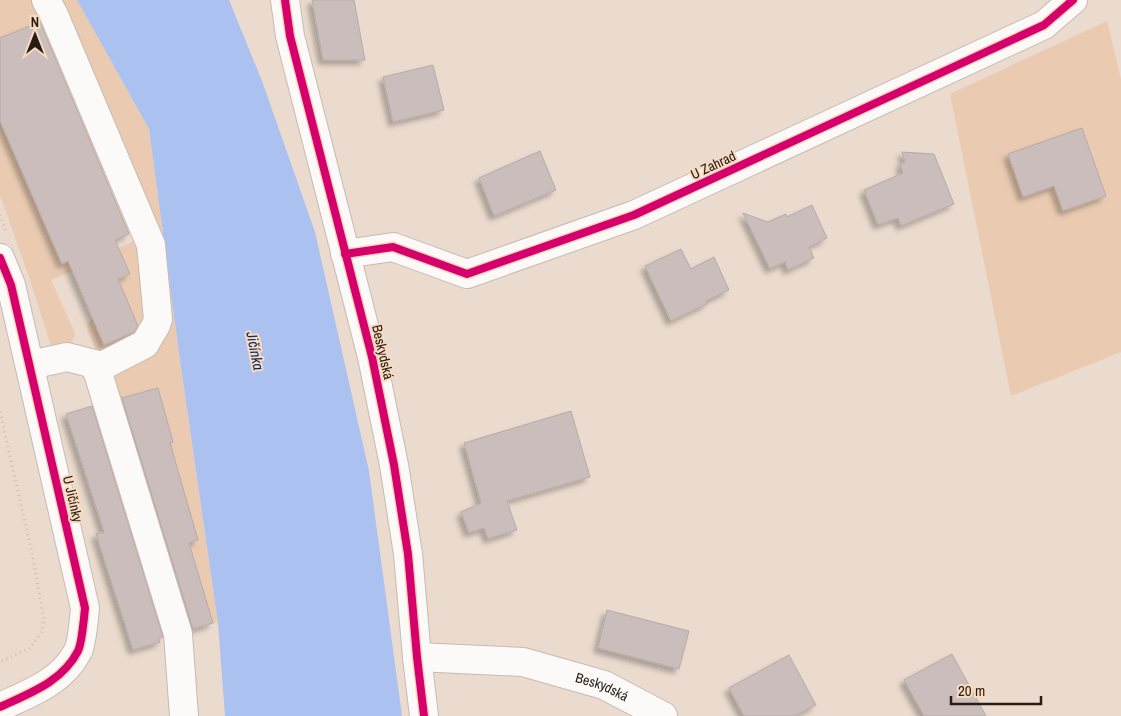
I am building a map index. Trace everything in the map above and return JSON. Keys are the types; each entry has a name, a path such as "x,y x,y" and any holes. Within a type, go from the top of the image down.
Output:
{"street":[{"path":"30,365 67,357 102,366 145,344 158,319 151,245 46,0"},
{"name":"Beskydská","path":"285,0 290,36 372,357 394,465 408,554 424,716"},
{"name":"U Zahrad","path":"345,254 393,247 467,274 634,215 1044,25 1072,0"},
{"name":"U Jičínky","path":"0,258 12,285 8,307 30,365 85,608 79,649 64,672 43,687 0,707"},
{"path":"93,364 98,373 178,634 184,716"},
{"name":"Beskydská","path":"417,658 523,662 604,685 663,716"}],"path":[{"path":"0,412 32,553 44,619 42,632 30,648 0,662"}],"shaded area":[{"path":"0,0 40,0 56,54 41,21 0,38"},
{"path":"51,0 77,0 149,129 218,623 213,623 189,543 198,540 169,443 173,442 157,389 121,399 104,370 164,319"},
{"path":"1107,21 1121,79 1121,352 1011,396 950,94"},
{"path":"0,121 61,264 80,254 73,271 51,280 75,333 73,340 65,349 52,349 0,195"},
{"path":"137,239 151,324 100,361 86,326 91,320 98,317 100,322 95,325 104,345 139,329 118,280 130,274 119,248"}],"water":[{"name":"Jičínka","path":"77,0 229,0 262,81 315,232 369,471 402,716 225,716 218,623 149,129"}],"building":[{"path":"312,0 354,0 365,60 323,60"},
{"path":"40,22 129,234 115,240 130,274 118,279 138,326 134,332 104,345 68,261 62,264 0,121 0,38"},
{"path":"433,65 444,110 393,122 383,77"},
{"path":"1082,128 1106,196 1063,211 1054,186 1023,197 1008,154"},
{"path":"540,151 556,190 494,216 479,178"},
{"path":"902,152 934,154 954,204 901,226 898,218 878,225 864,190 903,173 900,164 905,162"},
{"path":"812,205 827,238 809,247 814,258 788,270 785,262 770,269 743,213 768,222 786,214 787,217"},
{"path":"681,249 691,269 714,257 729,290 706,301 707,304 671,321 645,266"},
{"path":"158,388 173,442 170,443 198,540 189,543 213,623 193,629 122,398"},
{"path":"92,406 163,637 159,639 160,642 133,650 96,534 104,532 66,414"},
{"path":"571,411 590,477 507,501 517,530 488,539 484,528 469,533 461,512 481,503 464,443"},
{"path":"607,610 689,631 679,669 598,648"},
{"path":"952,654 986,716 924,716 904,680"},
{"path":"789,655 816,705 795,716 744,716 729,688"}],"cycle path":[{"path":"285,0 290,36 372,357 394,465 408,554 424,716"},
{"path":"345,254 393,247 467,274 634,215 1044,25 1073,0"},
{"path":"0,258 11,285 85,608 83,630 78,651 71,662 54,679 0,707"}]}
